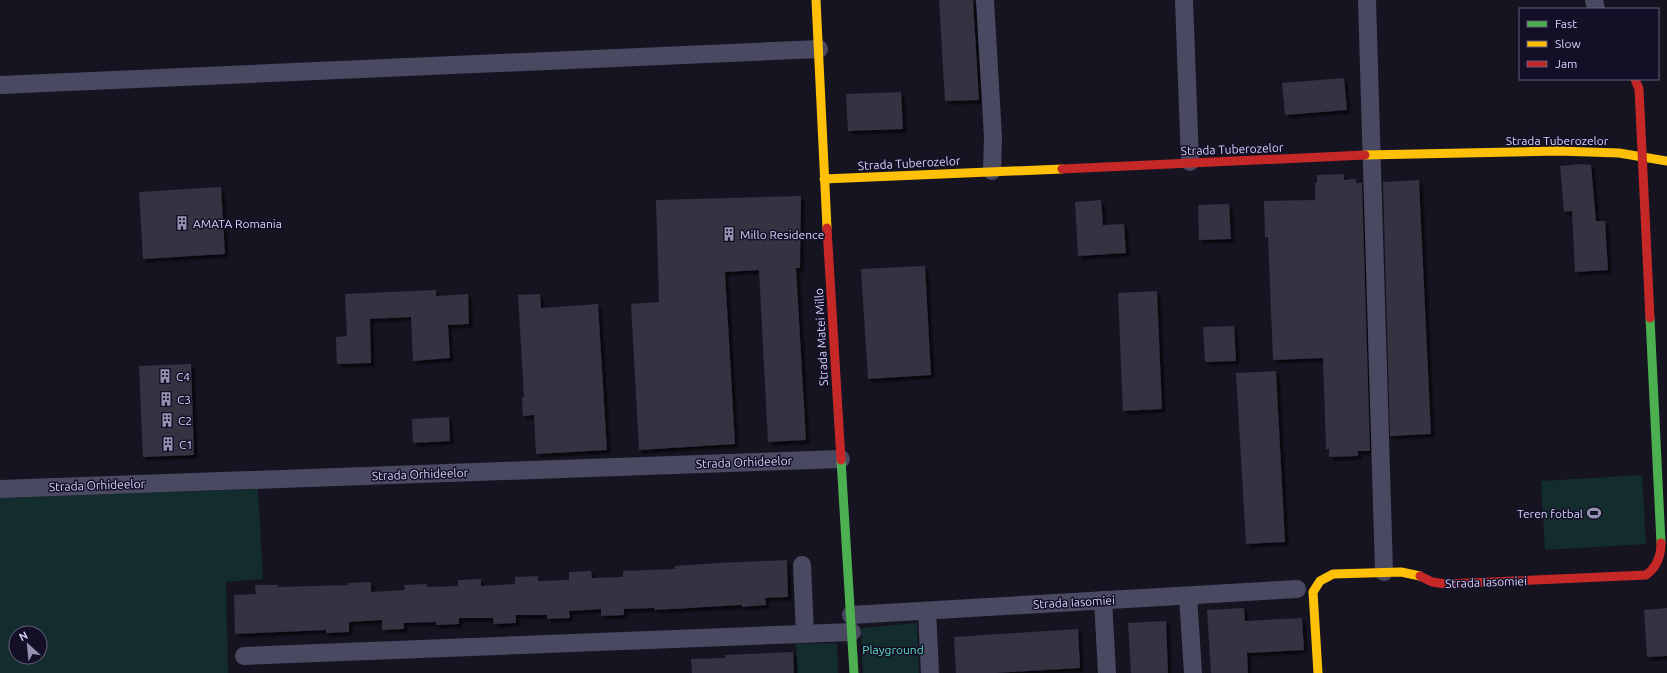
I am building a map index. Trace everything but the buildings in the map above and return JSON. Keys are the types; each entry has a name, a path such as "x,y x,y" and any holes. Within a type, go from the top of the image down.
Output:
{"street":[{"name":"Strada Matei Millo","path":"816,0 824,179 854,673"},
{"path":"985,0 993,137 992,171"},
{"path":"1184,0 1190,162"},
{"path":"1367,0 1384,572"},
{"path":"0,85 819,49"},
{"path":"1635,80 1639,89 1642,158"},
{"name":"Strada Tuberozelor","path":"824,179 1371,155 1558,151 1619,153 1667,161"},
{"name":"Strada Iasomiei","path":"244,656 805,634 851,623 927,611 1103,600 1305,591 1332,574 1384,572 1419,574 1432,582 1446,584 1646,575 1654,569 1659,561 1660,549 1642,158"},
{"name":"Strada Orhideelor","path":"0,489 841,459"},
{"path":"802,564 805,634"},
{"path":"1305,591 1318,673"},
{"path":"1188,596 1193,673"},
{"path":"1103,600 1107,673"},
{"path":"927,611 930,673"}],"green space":[{"name":"Teren fotbal","path":"1642,475 1646,544 1545,550 1541,481"},
{"path":"258,489 263,579 226,582 228,673 0,673 0,498"},
{"name":"Playground","path":"917,623 919,673 863,673 861,628"},
{"name":"Playground","path":"837,643 838,673 797,673 796,644"}],"traffic: fast":[{"path":"1650,318 1661,543"},
{"path":"841,460 854,673"}],"traffic: slow":[{"path":"816,0 827,228"},
{"path":"1365,155 1558,151 1619,153 1667,161"},
{"path":"824,179 1062,169"},
{"path":"1318,673 1313,592 1320,581 1333,574 1401,572 1420,576"}],"traffic: jam":[{"path":"1635,80 1639,89 1650,318"},
{"path":"1062,169 1365,155"},
{"path":"827,228 841,460"},
{"path":"1420,576 1432,582 1446,584 1646,575 1653,569 1658,561 1661,543"}],"place":[{"name":"AMATA Romania","path":"182,223"},
{"name":"Millo Residence","path":"729,234"},
{"name":"C4","path":"165,376"},
{"name":"C3","path":"166,399"},
{"name":"C2","path":"167,420"},
{"name":"C1","path":"168,444"},
{"name":"Teren fotbal","path":"1594,513"}]}
